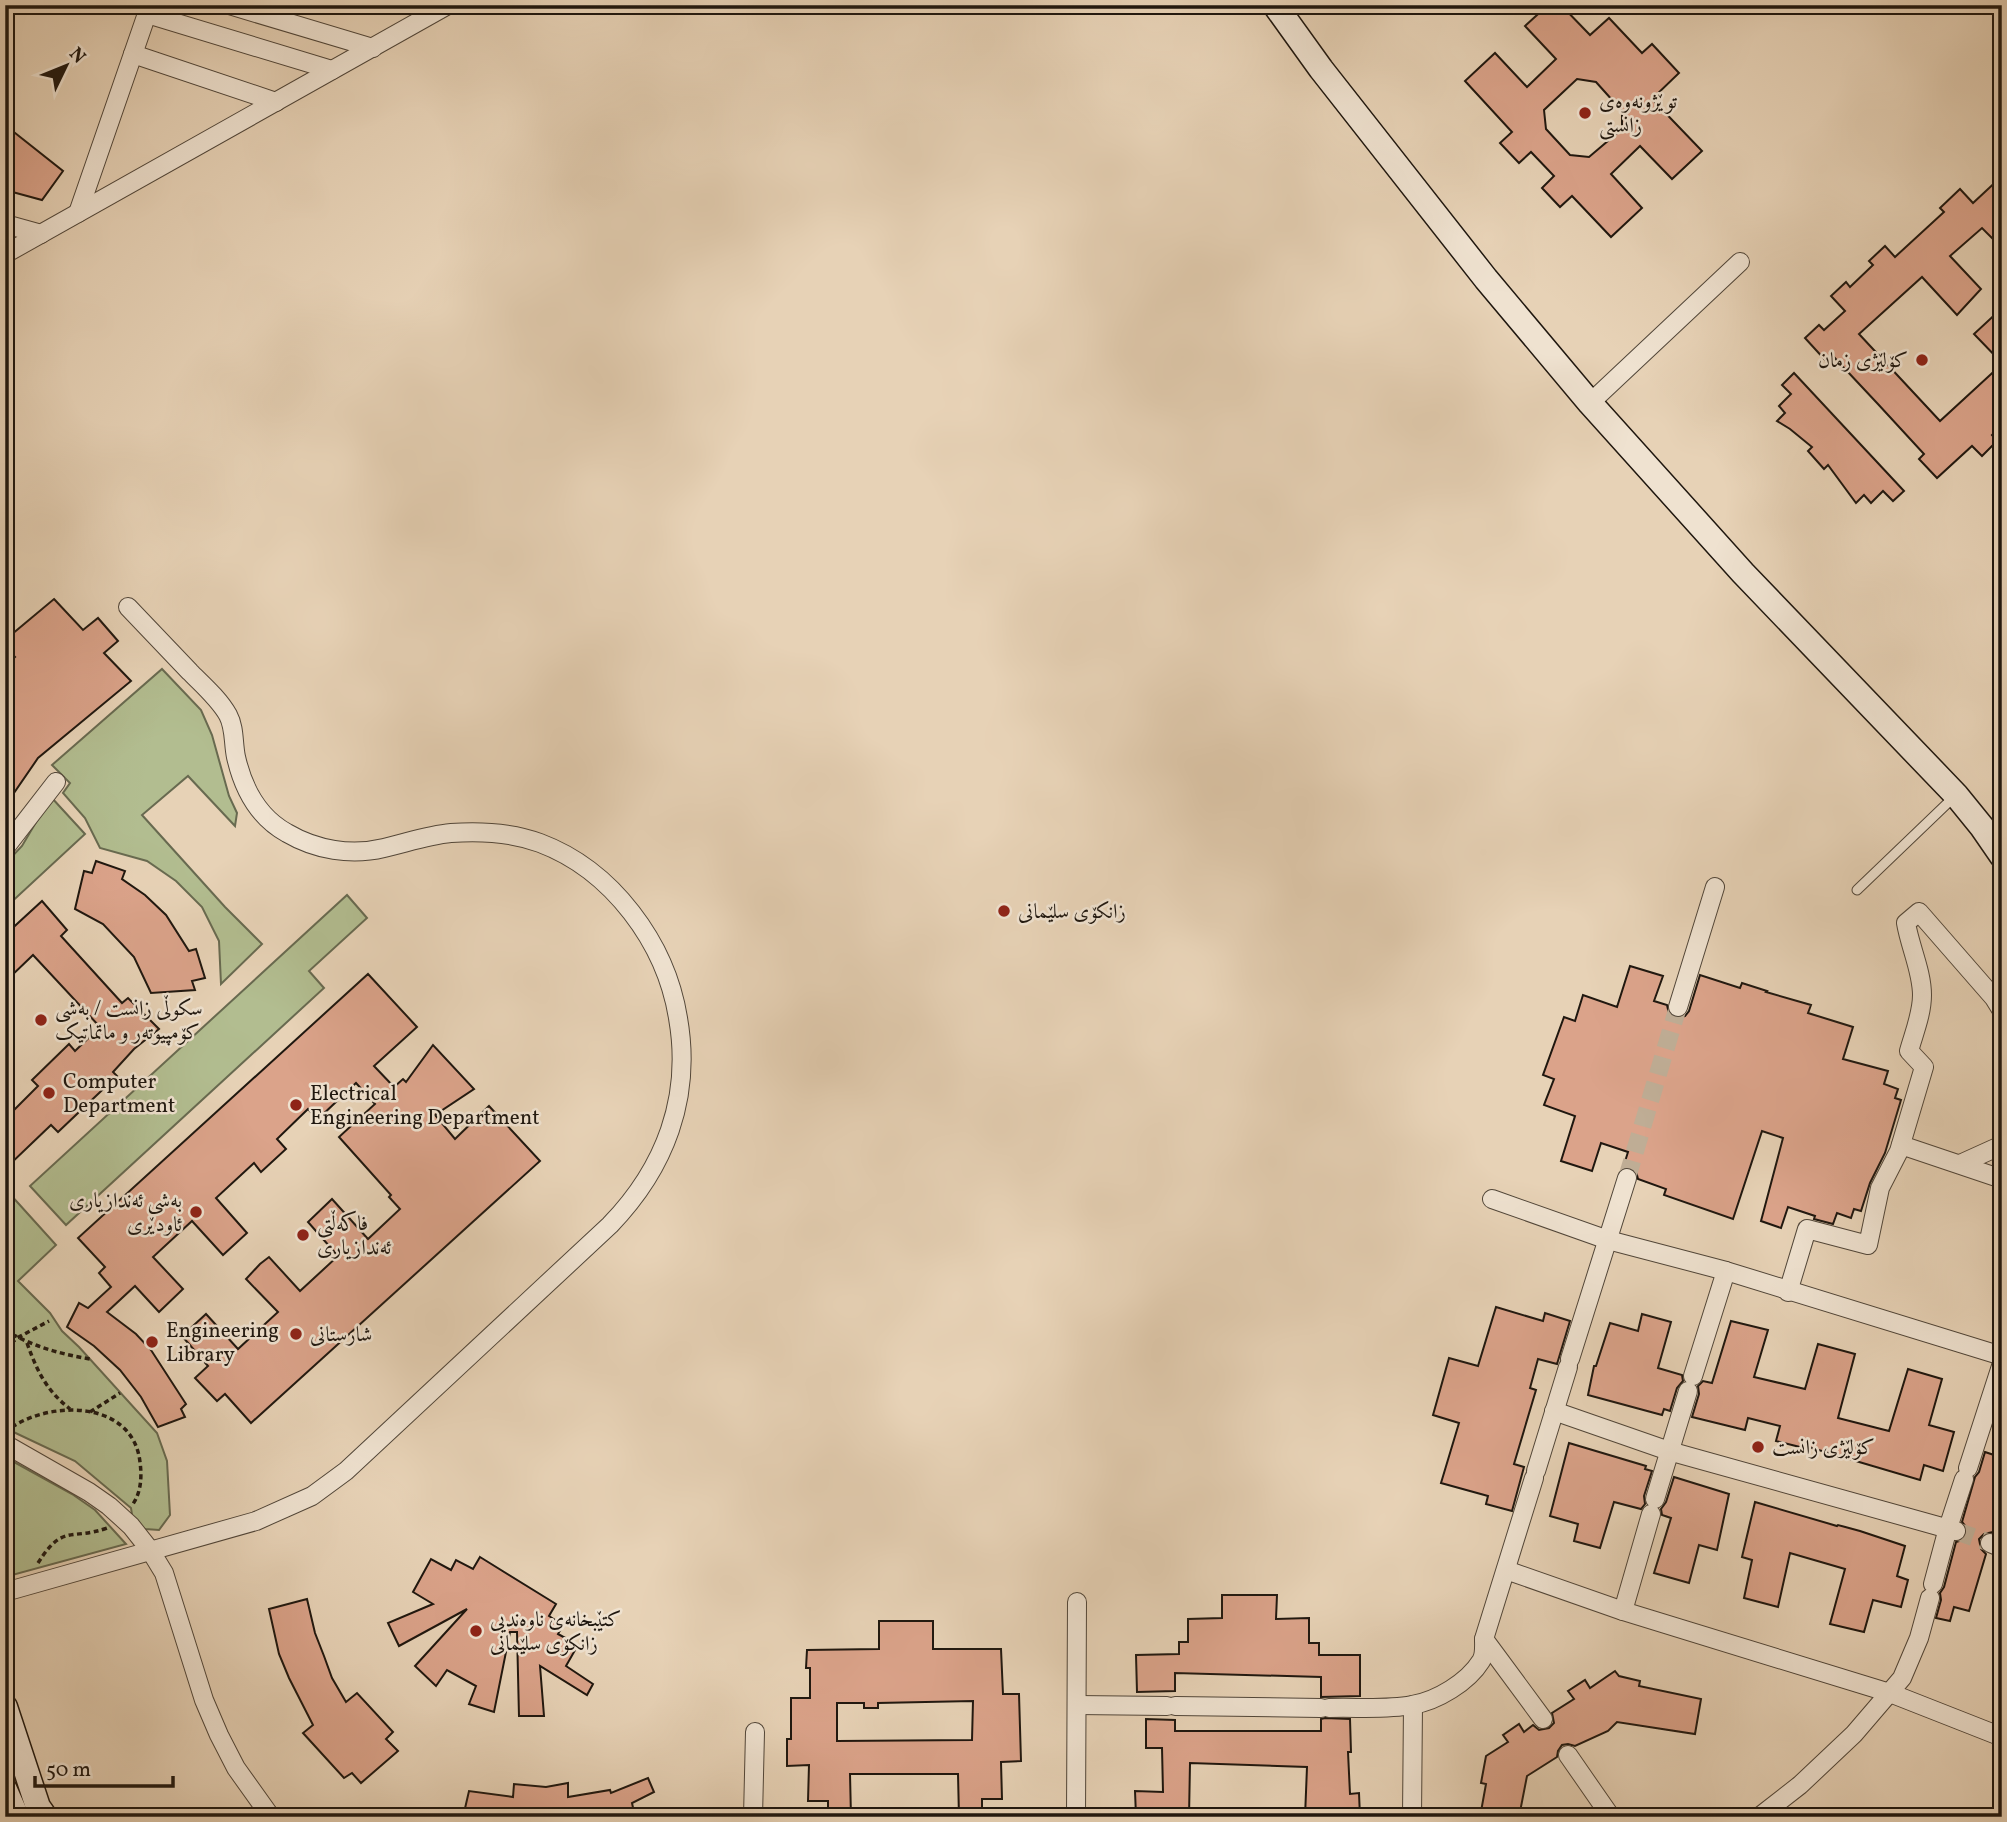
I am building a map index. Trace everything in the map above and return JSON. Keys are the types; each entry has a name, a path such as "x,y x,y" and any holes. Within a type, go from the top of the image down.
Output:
{"street":[{"path":"229,5 373,48"},
{"path":"5,254 449,5"},
{"path":"1275,5 1321,69 1486,279 1590,403 1743,573 1956,795 2002,856"},
{"path":"78,213 148,9 332,70"},
{"path":"133,54 276,102"},
{"path":"5,224 41,233"},
{"path":"1590,403 1740,262"},
{"path":"5,1592 256,1521 312,1496 346,1471 631,1203 659,1158 681,1088 680,1030 669,979 642,926 592,873 567,855 537,842 508,835 452,833 373,850 341,851 315,846 288,834 257,808 245,787 229,716 128,607"},
{"path":"5,848 56,782"},
{"path":"1982,827 2002,845"},
{"path":"1678,1007 1715,887"},
{"path":"1788,1292 1807,1229 1868,1245 1880,1188 1901,1145 1924,1067 1909,1051 1922,995 1919,970 1906,923 1919,912 1994,998 2002,1011"},
{"path":"1901,1145 2002,1179"},
{"path":"1960,1164 2002,1145"},
{"path":"1077,1705 1325,1708 1413,1705 1449,1690 1472,1672 1483,1659 1484,1639 1627,1178"},
{"path":"1492,1199 1608,1240 1726,1271 2002,1356"},
{"path":"1623,1611 1669,1451 1726,1271"},
{"path":"1759,1817 1800,1785 1854,1734 1902,1678 1919,1638 1966,1474 2002,1363"},
{"path":"1554,1411 1669,1451 1952,1529"},
{"path":"5,1444 89,1492 131,1526 150,1550 164,1573 204,1700 219,1735 236,1768 271,1817"},
{"path":"1506,1570 1623,1611 1890,1693 2002,1737"},
{"path":"1076,1817 1077,1602"},
{"path":"1484,1639 1543,1719"},
{"path":"1412,1817 1413,1705"},
{"path":"5,1707 38,1807 45,1817"},
{"path":"753,1817 755,1732"},
{"path":"1568,1755 1611,1817"},
{"path":"5,1790 17,1817"}],"lane":[{"path":"1857,890 1956,795"}],"path":[{"path":"5,1349 17,1338 49,1321"},
{"path":"5,1331 27,1343 90,1359"},
{"path":"27,1343 46,1385 70,1409"},
{"path":"90,1412 120,1393"}],"green space":[{"path":"162,669 201,710 212,735 229,796 237,813 235,826 188,776 142,815 262,944 221,984 219,941 202,907 176,881 147,861 100,848 85,818 63,793 70,783 52,765"},
{"path":"51,797 85,834 5,908 5,864 22,846"},
{"path":"347,895 367,918 309,971 324,988 66,1225 30,1186"},
{"path":"9,1193 56,1245 18,1281 157,1433 167,1461 170,1515 159,1530 145,1529 133,1521 131,1508 75,1461 5,1428 5,1196"},
{"path":"5,1457 72,1494 95,1510 126,1544 5,1577"}],"building":[{"path":"1548,5 1561,5 1590,35 1609,18 1642,53 1652,44 1679,73 1652,99 1702,151 1672,179 1640,146 1611,174 1642,208 1611,237 1572,196 1560,207 1542,188 1554,176 1531,152 1519,163 1500,143 1512,132 1465,81 1495,53 1527,87 1556,59 1525,26","holes":["1577,79 1596,82 1622,111 1622,129 1589,157 1570,155 1546,129 1544,110"]},
{"path":"5,125 63,171 42,200 5,190"},
{"path":"2002,176 2002,248 1982,228 1950,256 1981,289 1957,315 1922,277 1859,334 1940,421 2002,364 2002,425 1992,435 1997,441 1982,456 1972,446 1937,478 1919,459 1924,454 1832,355 1826,361 1805,338 1819,325 1824,330 1845,311 1831,296 1846,282 1850,287 1873,265 1869,261 1885,246 1895,257 1944,212 1940,208 1960,189 1973,203"},
{"path":"2002,308 2002,363 1974,334"},
{"path":"1794,373 1904,491 1893,501 1883,491 1871,503 1864,495 1856,503 1828,465 1824,469 1808,451 1812,447 1777,421 1785,413 1779,406 1791,394 1782,385"},
{"path":"54,599 83,630 98,618 118,641 104,653 131,681 38,758 5,806 5,666 15,657 5,647 5,640"},
{"path":"96,861 125,871 122,879 145,895 166,915 189,951 196,949 205,978 192,981 195,990 151,993 134,957 103,924 75,909 84,871 92,873"},
{"path":"42,901 67,930 61,936 122,1003 128,998 159,1029 134,1049 113,1072 117,1076 58,1132 51,1125 5,1169 5,1099 15,1109 38,1086 32,1080 69,1044 75,1051 100,1027 33,955 5,982 5,935"},
{"path":"1630,966 1663,976 1654,1001 1667,1005 1669,1014 1675,1018 1685,1016 1689,1011 1700,975 1740,988 1742,983 1811,1005 1808,1013 1853,1027 1843,1059 1888,1071 1884,1084 1898,1089 1895,1098 1901,1100 1885,1153 1870,1183 1861,1211 1854,1209 1851,1218 1837,1213 1833,1224 1788,1207 1781,1228 1761,1221 1783,1138 1762,1131 1733,1219 1664,1195 1666,1189 1638,1179 1636,1171 1631,1167 1623,1168 1628,1152 1601,1143 1592,1171 1561,1161 1575,1116 1544,1105 1554,1079 1543,1075 1564,1017 1575,1021 1583,995 1617,1007"},
{"path":"368,974 417,1027 374,1066 394,1087 403,1079 406,1082 433,1045 474,1089 435,1115 455,1139 489,1106 540,1161 251,1423 225,1394 217,1401 195,1378 208,1366 182,1336 206,1314 238,1349 278,1312 246,1279 260,1264 269,1257 300,1291 338,1256 308,1222 332,1199 368,1239 400,1209 389,1197 391,1195 339,1137 375,1104 356,1083 318,1119 308,1109 277,1139 286,1149 261,1172 254,1163 216,1198 247,1233 223,1255 192,1221 153,1257 183,1289 159,1312 135,1286 107,1312 136,1334 151,1350 186,1404 181,1409 185,1417 158,1427 141,1397 120,1370 94,1346 67,1327 79,1303 88,1308 111,1287 99,1273 105,1267 78,1238"},
{"path":"1496,1307 1543,1321 1545,1313 1570,1321 1557,1364 1538,1359 1530,1388 1536,1390 1514,1464 1524,1467 1512,1511 1486,1504 1488,1496 1441,1483 1459,1423 1433,1415 1449,1358 1478,1366"},
{"path":"1642,1314 1671,1322 1658,1368 1682,1375 1683,1381 1677,1388 1670,1411 1664,1409 1662,1415 1588,1395 1594,1366 1610,1323 1638,1331"},
{"path":"1731,1321 1768,1330 1754,1377 1805,1389 1818,1344 1855,1354 1838,1418 1889,1431 1908,1369 1942,1379 1929,1425 1954,1432 1943,1471 1924,1465 1920,1480 1805,1446 1804,1448 1776,1441 1780,1426 1748,1418 1745,1430 1692,1417 1699,1394 1698,1386 1703,1381 1712,1383"},
{"path":"1569,1443 1646,1466 1645,1469 1652,1471 1644,1496 1645,1504 1641,1509 1614,1502 1600,1548 1574,1541 1578,1524 1550,1516"},
{"path":"1985,1452 2000,1457 1996,1473 2002,1475 2002,1501 1993,1532 1984,1534 1979,1539 1981,1549 1986,1554 1969,1611 1954,1607 1950,1621 1936,1618 1940,1593 1956,1542 1967,1535 1967,1528 1962,1522"},
{"path":"1674,1477 1729,1494 1717,1550 1699,1545 1689,1583 1654,1573 1671,1518 1662,1515 1661,1509"},
{"path":"1755,1502 1905,1546 1897,1576 1908,1580 1901,1607 1873,1600 1864,1632 1830,1624 1845,1569 1790,1553 1778,1607 1744,1598 1752,1560 1742,1557"},
{"name":"کتێبخانەی ناوەندیی زانکۆی سلێمانی","path":"480,1557 556,1604 549,1616 563,1625 558,1634 578,1645 566,1666 593,1684 587,1695 540,1666 544,1716 519,1716 517,1632 510,1632 494,1712 469,1704 476,1686 447,1670 436,1686 415,1666 467,1609 399,1646 388,1623 433,1604 413,1592 431,1559 451,1570 456,1560 473,1569"},
{"path":"1222,1595 1277,1595 1276,1619 1309,1618 1309,1643 1319,1643 1319,1655 1360,1655 1360,1696 1321,1697 1321,1677 1175,1673 1175,1691 1137,1692 1136,1655 1179,1654 1179,1642 1188,1642 1188,1619 1222,1618"},
{"path":"307,1599 315,1633 332,1678 346,1702 357,1693 393,1732 386,1739 398,1751 361,1783 352,1773 344,1778 303,1733 313,1725 279,1654 269,1609"},
{"path":"879,1621 933,1621 933,1649 1001,1649 1003,1694 1019,1694 1021,1761 1001,1762 1002,1799 982,1799 982,1817 959,1817 958,1774 850,1774 851,1817 828,1817 828,1801 808,1801 809,1765 787,1766 787,1739 791,1739 791,1698 810,1698 810,1668 806,1668 807,1650 879,1649","holes":["973,1701 972,1740 837,1741 837,1703 864,1703 864,1708 878,1708 878,1703"]},
{"path":"1615,1671 1619,1676 1640,1681 1639,1686 1701,1699 1695,1734 1617,1722 1608,1731 1575,1746 1562,1745 1557,1757 1527,1776 1519,1817 1480,1817 1486,1784 1481,1783 1486,1756 1508,1742 1503,1735 1519,1724 1524,1732 1533,1725 1539,1730 1549,1728 1554,1723 1552,1713 1574,1699 1568,1691 1585,1680 1590,1688"},
{"path":"1146,1719 1175,1720 1175,1731 1321,1731 1321,1719 1350,1719 1350,1794 1359,1793 1360,1817 1305,1817 1307,1767 1190,1763 1189,1817 1136,1816 1135,1791 1163,1792 1162,1748 1146,1748"},
{"path":"648,1778 654,1792 632,1803 635,1817 463,1817 469,1791 513,1797 514,1784 546,1787 568,1783 568,1797 610,1790 611,1793"}],"tunnel":[{"path":"1627,1178 1678,1007"},
{"path":"1956,1531 1990,1543"}],"place":[{"name":"توێژونەوەی زانستی","path":"1585,113"},
{"name":"کۆلێژی زمان","path":"1922,360"},
{"name":"زانکۆی سلێمانی","path":"1004,911"},
{"name":"سکوڵی زانست / بەشی کۆمپیوتەر و ماتماتیک","path":"41,1020"},
{"name":"Computer Department","path":"49,1093"},
{"name":"Electrical Engineering Department","path":"296,1105"},
{"name":"بەشی ئەندازیاری ئاودێری","path":"196,1212"},
{"name":"فاکەڵتی ئەندازیاری","path":"303,1235"},
{"name":"شارستانی","path":"296,1334"},
{"name":"Engineering Library","path":"152,1342"},
{"name":"کۆلێژی زانست","path":"1758,1447"},
{"name":"کتێبخانەی ناوەندیی زانکۆی سلێمانی","path":"476,1631"}]}
